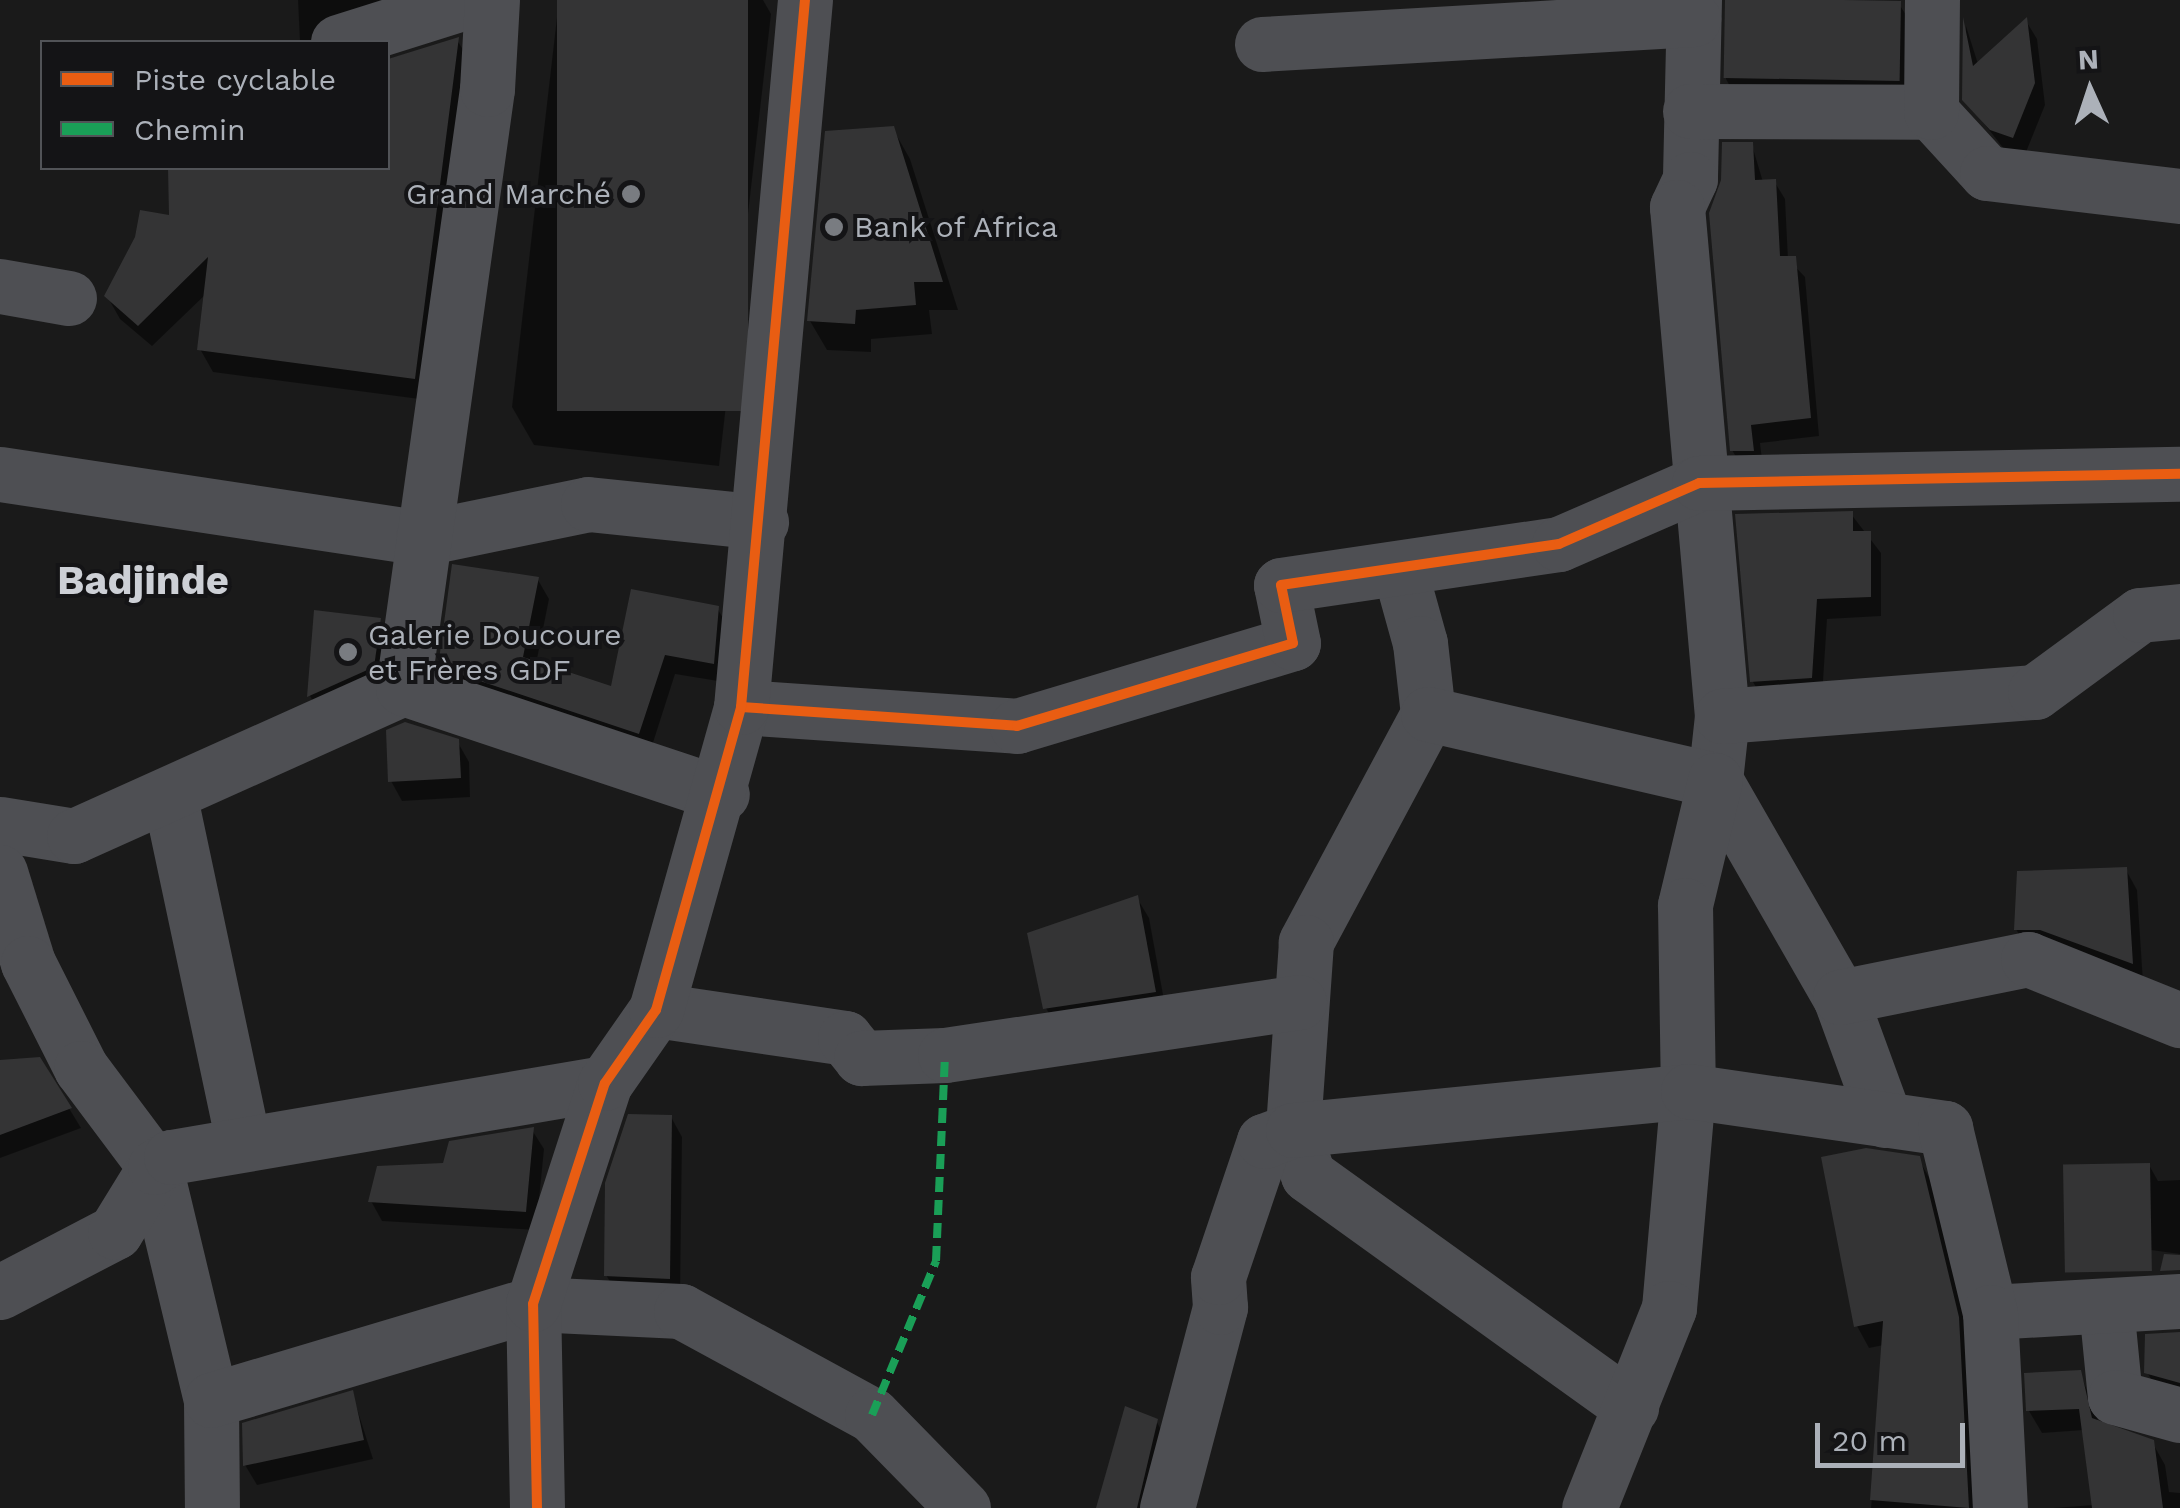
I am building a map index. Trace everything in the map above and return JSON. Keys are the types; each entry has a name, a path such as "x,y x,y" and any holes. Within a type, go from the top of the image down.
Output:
{"street":[{"path":"344,40 471,0"},
{"path":"403,688 486,89 492,0"},
{"path":"537,1508 533,1304 605,1084 656,1010 722,794 741,707 761,522 805,0"},
{"path":"1932,0 1931,112 1987,172 2180,196"},
{"path":"1262,44 1694,9 1690,179 1677,207 1722,716 1715,780 1685,904 1688,1091 1670,1308 1589,1508"},
{"path":"1690,111 1931,112"},
{"path":"0,286 69,298"},
{"path":"0,474 422,538 588,504 761,522"},
{"path":"741,707 1017,726 1293,644 1280,586 1400,571 1558,544 1700,482 2180,474"},
{"path":"1400,571 1420,642 1428,714 1306,942 1293,1130 1308,1176 1631,1407"},
{"path":"1722,716 2035,692 2140,615 2180,610"},
{"path":"0,824 74,836 170,798 403,688 722,794"},
{"path":"1428,714 1715,780 1840,997 1885,1120"},
{"path":"170,798 243,1140"},
{"path":"0,872 28,962 81,1068 155,1167 211,1400 212,1508"},
{"path":"1840,997 2028,958 2180,1020"},
{"path":"656,1010 845,1038 861,1058 946,1055 1299,1002"},
{"path":"0,1292 115,1232 155,1167 171,1156 243,1140 605,1084"},
{"path":"1167,1508 1220,1306 1218,1277 1264,1140 1293,1130 1688,1091 1945,1128 1990,1312 2000,1508"},
{"path":"1990,1312 2180,1301"},
{"path":"211,1400 533,1304 681,1311 872,1415 963,1508"},
{"path":"2106,1306 2115,1397 2180,1415"}],"building":[{"path":"557,0 748,0 748,411 557,411"},
{"path":"1725,0 1901,1 1900,81 1724,78"},
{"path":"1963,17 1973,66 2027,17 2035,83 2013,138 1990,130 1962,100"},
{"path":"459,37 415,379 197,350 208,257 138,326 104,296 135,237 140,210 169,215 168,170 390,170 390,58"},
{"path":"894,126 943,282 914,282 916,305 856,310 855,324 807,321 825,131"},
{"path":"1722,142 1753,142 1755,180 1776,179 1780,256 1796,256 1811,418 1751,425 1754,451 1730,451 1709,213 1721,180"},
{"path":"1853,511 1853,531 1871,531 1871,597 1817,599 1812,678 1750,682 1735,514"},
{"path":"452,564 539,577 523,657 611,686 631,589 719,606 714,664 665,655 639,734 438,667"},
{"path":"314,610 381,618 374,667 307,697"},
{"path":"405,722 459,739 461,778 388,782 386,730"},
{"path":"2127,867 2133,964 2040,930 2014,930 2017,871"},
{"path":"1138,895 1156,992 1043,1009 1027,933"},
{"path":"40,1057 72,1108 0,1135 0,1060"},
{"path":"628,1114 672,1115 670,1279 604,1276 605,1183"},
{"path":"534,1127 526,1212 368,1202 377,1166 443,1163 449,1141"},
{"path":"1866,1148 1920,1156 1959,1317 1969,1508 1870,1500 1883,1321 1854,1327 1821,1157"},
{"path":"2150,1163 2152,1271 2065,1273 2063,1165"},
{"path":"2164,1254 2180,1255 2180,1270 2160,1271"},
{"path":"2180,1332 2180,1383 2144,1373 2145,1334"},
{"path":"2081,1370 2092,1418 2154,1440 2163,1508 2092,1508 2079,1409 2026,1411 2024,1373"},
{"path":"353,1390 364,1440 243,1466 242,1423"},
{"path":"1125,1406 1158,1419 1137,1508 1096,1508"}],"marked path":[{"path":"872,1415 936,1261 945,1055"}],"cycle path":[{"path":"537,1508 533,1304 605,1083 656,1010 741,707 805,0"},
{"path":"741,707 1017,726 1293,643 1281,585 1559,544 1699,483 2180,474"}],"place":[{"name":"Grand Marché","path":"631,194"},
{"name":"Bank of Africa","path":"834,227"},
{"name":"Galerie Doucoure et Frères GDF","path":"348,652"}],"district":[{"name":"Badjinde","path":"143,581"}]}
